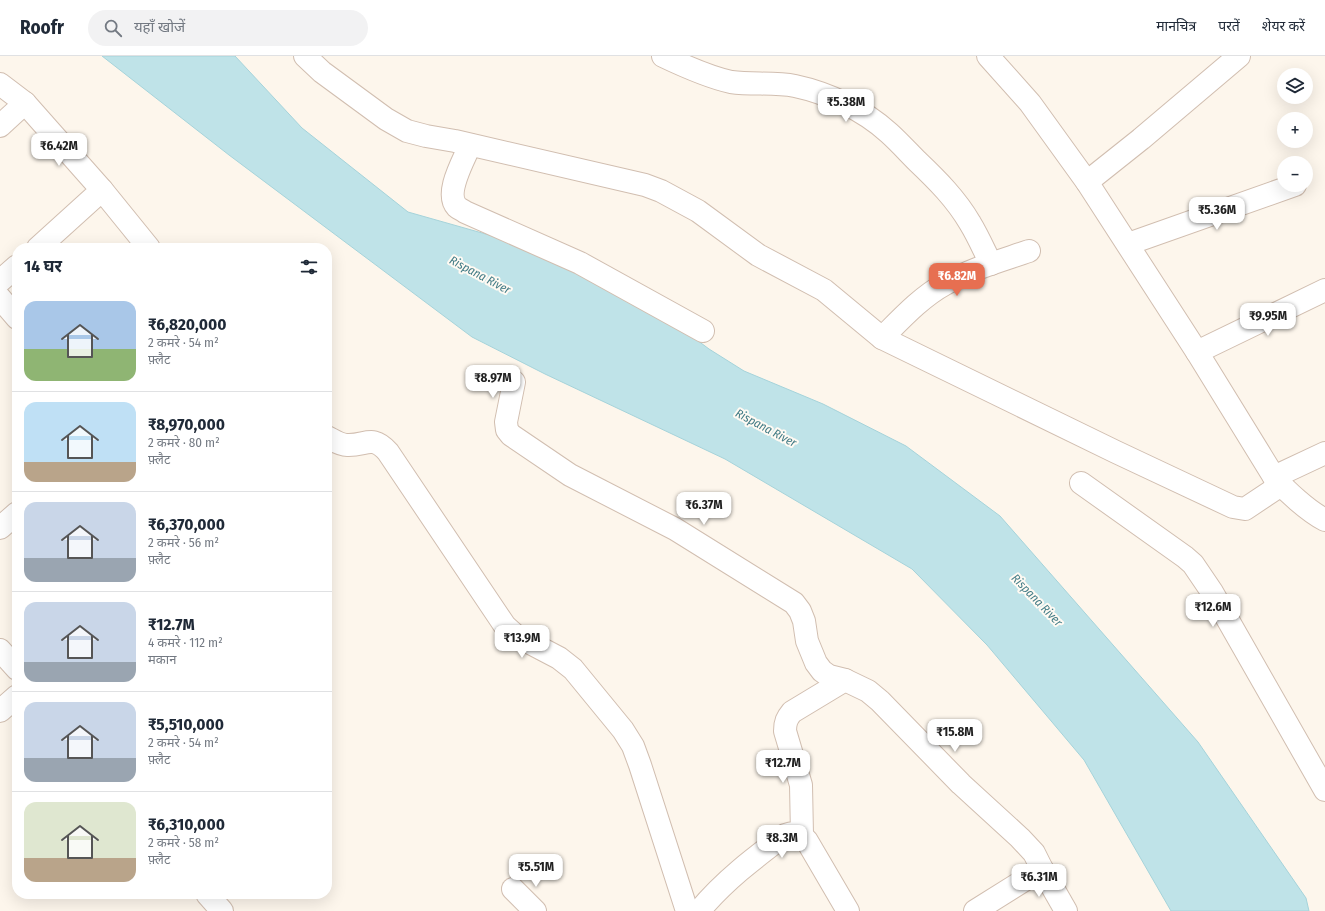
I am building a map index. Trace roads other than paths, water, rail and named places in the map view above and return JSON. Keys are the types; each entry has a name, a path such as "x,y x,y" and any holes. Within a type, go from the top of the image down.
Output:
{"street":[{"path":"305,56 322,72 386,119 408,131 645,185 661,191 698,211 758,255 824,290 882,338 1116,452 1233,507 1245,509 1278,481 1325,453"},
{"path":"663,56 730,82 777,83 794,86 833,98 855,109 888,132 937,180 957,203 971,224 991,264"},
{"path":"988,56 1030,103 1087,182 1278,481 1300,501 1325,520"},
{"path":"1087,182 1141,139 1239,56"},
{"path":"0,84 24,103 102,190 145,243"},
{"path":"0,126 24,103"},
{"path":"470,145 453,186 453,197 457,206 465,212 580,262 703,331"},
{"path":"44,243 102,190"},
{"path":"1128,244 1277,191"},
{"path":"882,338 916,304 944,284 966,273 1029,251"},
{"path":"0,282 12,271"},
{"path":"1197,352 1325,290"},
{"path":"0,298 12,312"},
{"path":"514,382 506,422 507,430 511,435 570,475 675,529 794,603 800,611 804,621 807,641 816,664 822,671 829,676 845,680 868,691 961,784 1020,838 1034,854 1066,911"},
{"path":"332,440 348,445 374,442 381,444 388,452 505,626 516,635 559,658 572,669 623,730 640,765 687,911"},
{"path":"1082,483 1193,564 1212,592 1325,790"},
{"path":"0,528 12,517"},
{"path":"0,650 12,663"},
{"path":"802,835 801,785 785,731 785,724 787,718 792,712 845,680"},
{"path":"0,711 12,700"},
{"path":"699,911 710,897 734,874 785,835 792,832 802,835 807,841 848,911"},
{"path":"975,911 1042,869"},
{"path":"513,889 534,911"},
{"path":"211,899 222,911"}],"water":[{"name":"Rispana River","path":"102,56 235,56 302,128 408,212 535,248 681,328 709,349 744,371 823,404 906,446 1000,516 1198,742 1306,898 1309,911 1171,911 1084,760 987,645 912,569 725,459 545,374 472,337 229,155"}]}
